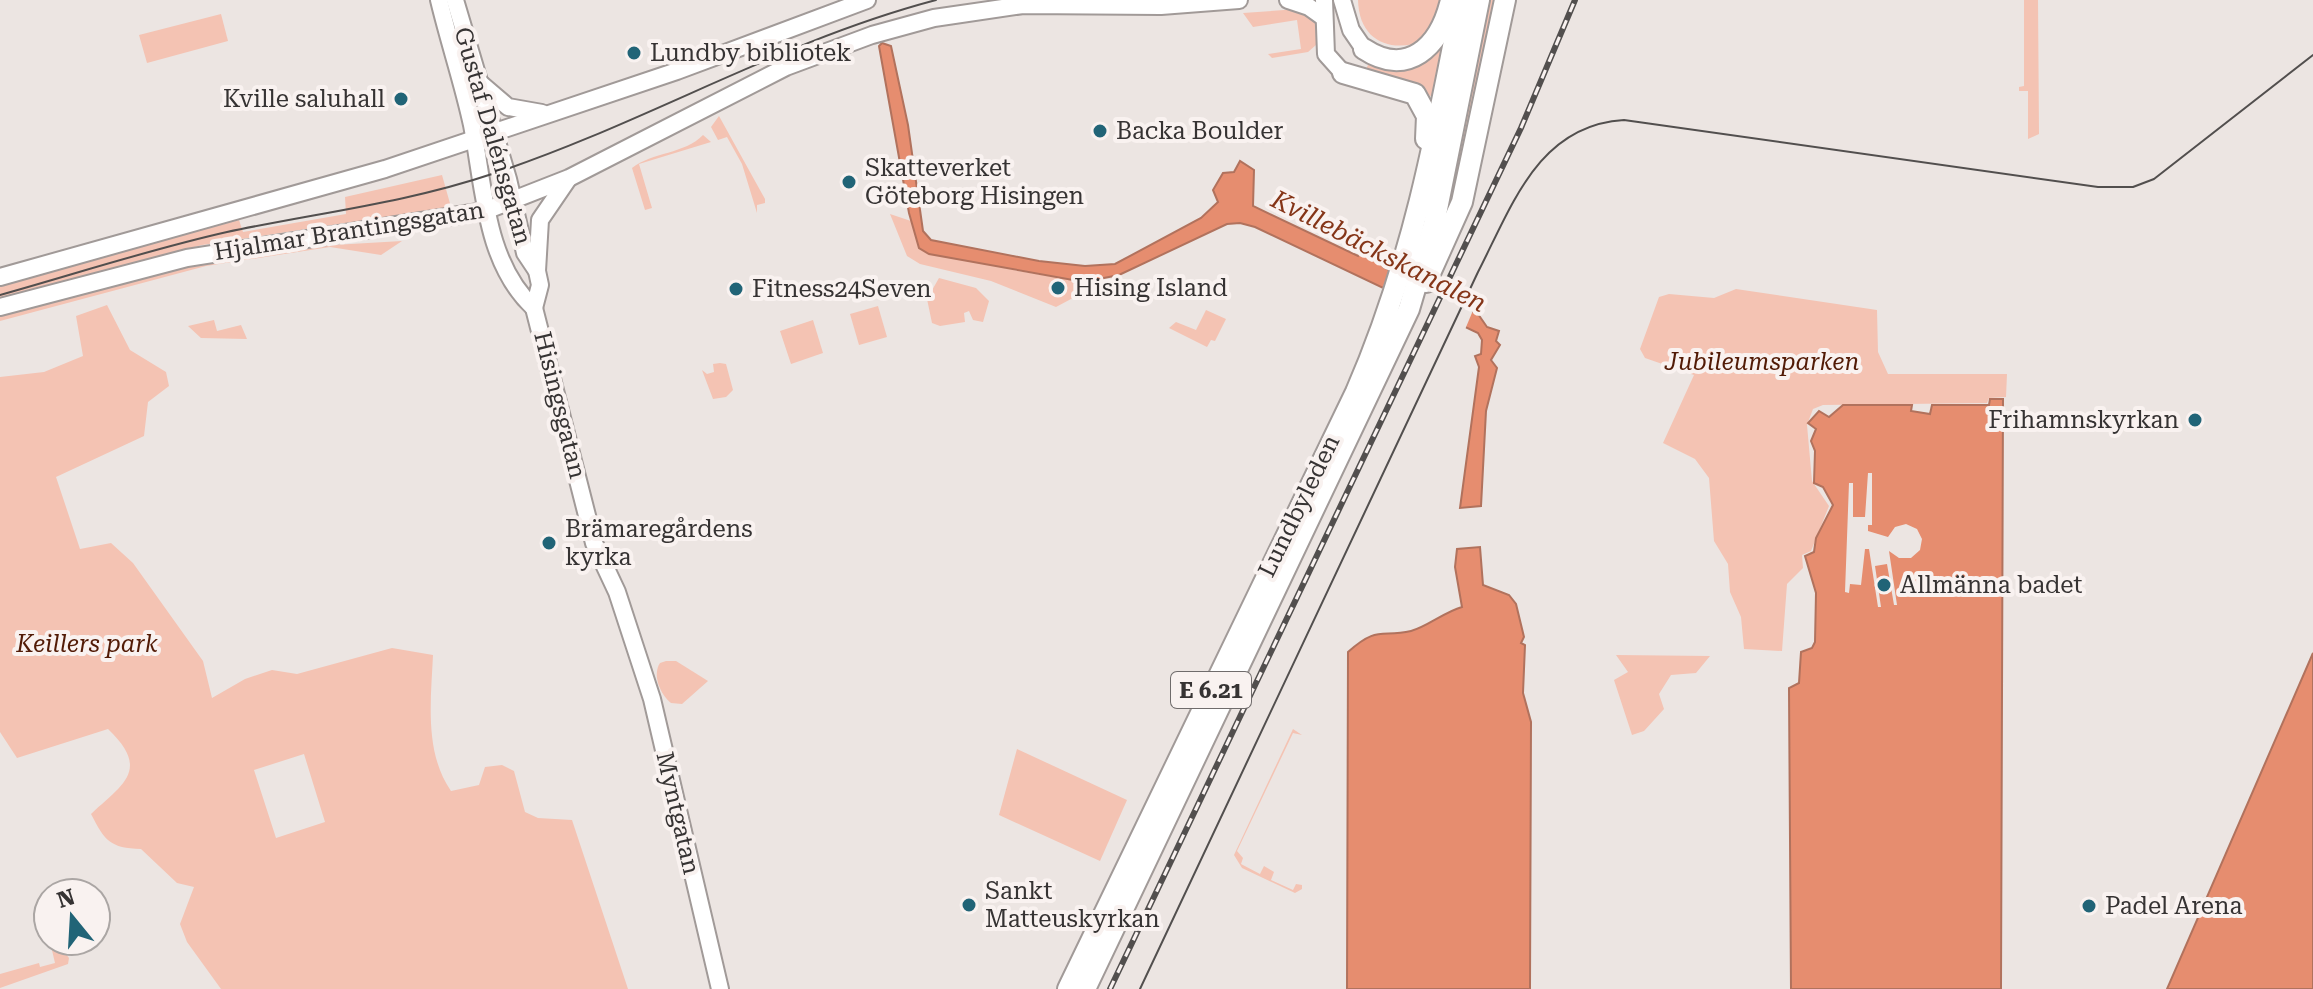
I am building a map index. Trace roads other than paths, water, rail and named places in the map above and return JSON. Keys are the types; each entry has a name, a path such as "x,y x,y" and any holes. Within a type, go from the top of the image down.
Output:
{"highway":[{"path":"1364,49 1390,59 1419,53 1443,29 1451,0"},
{"name":"Lundbyleden","path":"1416,275 1413,237 1462,0"},
{"name":"Lundbyleden","path":"1085,989 1375,386 1434,224 1479,0"},
{"path":"1416,275 1462,202 1505,0"},
{"path":"1343,73 1412,92 1425,110 1428,129 1410,215 1413,237"},
{"name":"Lundbyleden","path":"1068,989 1356,392 1400,314"}],"main road":[{"name":"Gustaf Dalénsgatan","path":"439,0 474,137 485,211 519,294 534,308 540,285 537,271 540,220 569,178"},
{"name":"Gustaf Dalénsgatan","path":"455,0 525,253 537,271"},
{"name":"Hjalmar Brantingsgatan","path":"0,277 346,181 677,71 867,0"},
{"name":"Hjalmar Brantingsgatan","path":"0,307 187,258 485,211 569,178 756,80 839,46 905,26 959,13 1023,5 1161,6 1239,0"},
{"path":"1288,0 1324,9 1326,54 1343,73"},
{"path":"1342,0 1349,25 1364,49"},
{"path":"1349,25 1352,0"},
{"path":"479,82 508,107 550,113"},
{"name":"Hisingsgatan","path":"534,308 594,543 633,638"},
{"name":"Myntgatan","path":"633,638 654,707 720,989"}],"tram line":[{"path":"0,295 199,239 394,200 492,174 604,131 822,37 936,0"},
{"path":"1140,989 1478,272 1516,196 1549,153 1570,137 1594,125 1624,120 2098,187 2133,187 2154,179 2313,55"}],"railway":[{"path":"1110,989 1521,128 1575,0"}],"place":[{"name":"Lundby bibliotek","path":"634,53"},
{"name":"Kville saluhall","path":"401,99"},
{"name":"Backa Boulder","path":"1100,131"},
{"name":"Skatteverket Göteborg Hisingen","path":"849,182"},
{"name":"Hising Island","path":"1058,288"},
{"name":"Fitness24Seven","path":"736,289"},
{"name":"Frihamnskyrkan","path":"2195,420"},
{"name":"Brämaregårdens kyrka","path":"549,543"},
{"name":"Allmänna badet","path":"1884,585"},
{"name":"Sankt Matteuskyrkan","path":"969,905"},
{"name":"Padel Arena","path":"2089,906"}],"water label":[{"name":"Kvillebäckskanalen","path":"1379,251"}],"park label":[{"name":"Jubileumsparken","path":"1762,362"},
{"name":"Keillers park","path":"87,644"}]}
